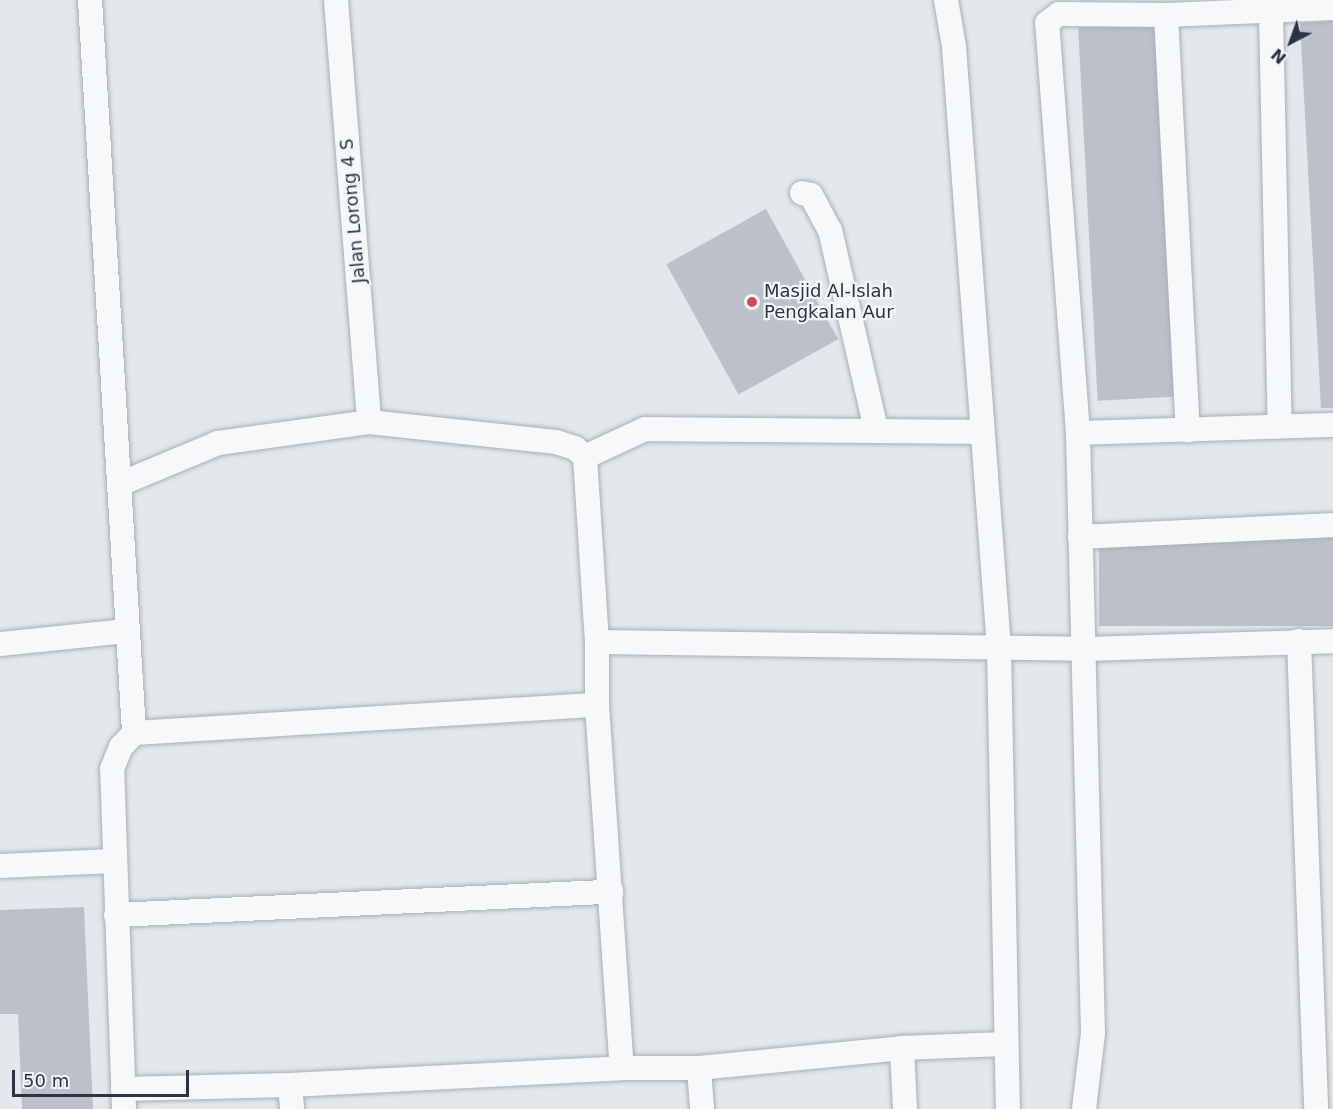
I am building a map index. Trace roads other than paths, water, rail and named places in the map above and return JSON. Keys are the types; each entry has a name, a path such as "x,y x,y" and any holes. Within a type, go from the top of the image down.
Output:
{"street":[{"path":"90,0 120,483 126,631 134,733"},
{"name":"Jalan Lorong 4 S","path":"336,0 369,422"},
{"path":"946,0 954,47 981,432 999,648 1004,1044 1008,1109"},
{"path":"1084,1109 1093,1033 1078,433 1047,23 1052,16 1166,15 1333,8"},
{"path":"1271,12 1280,426"},
{"path":"1166,15 1188,430"},
{"path":"802,193 811,195 830,230 876,429"},
{"path":"120,483 218,443 369,422 556,442 575,448 585,457 597,642 597,705 622,1068"},
{"path":"1078,433 1333,425"},
{"path":"585,457 645,429 876,429 981,432"},
{"path":"1080,537 1333,525"},
{"path":"0,644 126,631"},
{"path":"1299,641 1316,1109"},
{"path":"597,642 1083,649 1333,641"},
{"path":"597,705 134,733 121,747 112,768 113,861 124,1099 291,1097 622,1068 699,1068 902,1048 1004,1044"},
{"path":"0,866 113,861"},
{"path":"116,915 611,892"},
{"path":"902,1048 905,1109"},
{"path":"699,1068 702,1109"}],"place":[{"name":"Masjid Al-Islah Pengkalan Aur","path":"752,302"}]}
